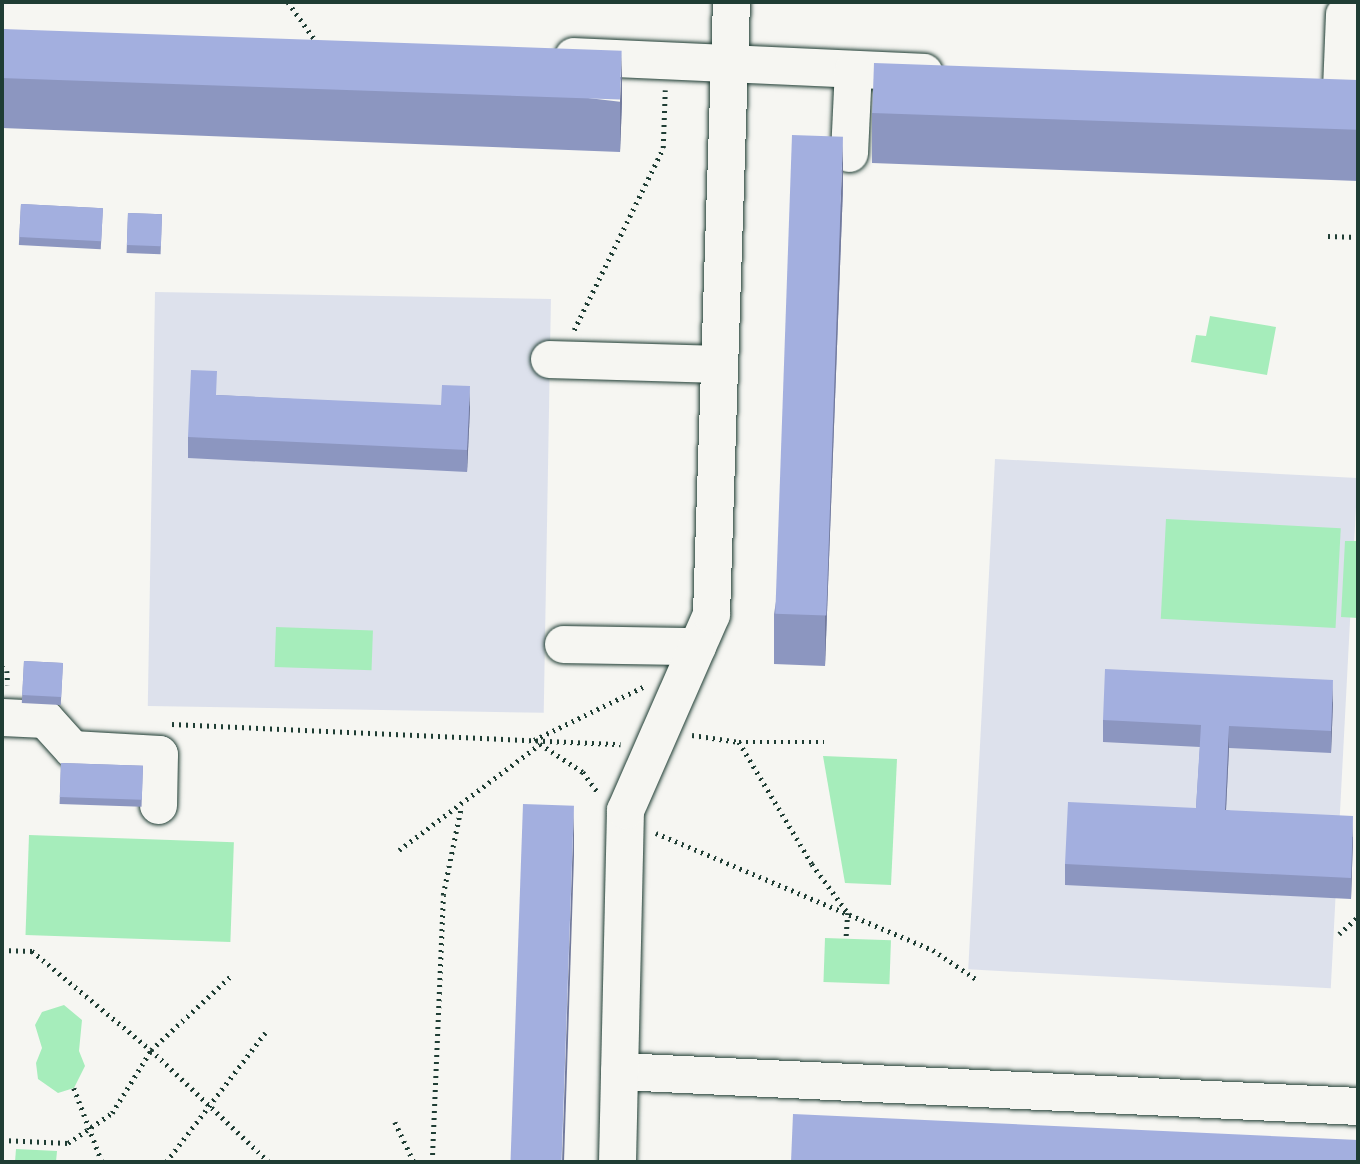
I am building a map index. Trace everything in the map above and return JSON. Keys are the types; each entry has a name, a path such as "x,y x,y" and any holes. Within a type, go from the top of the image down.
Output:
{"lane":[{"path":"617,1162 619,1071 613,804 657,738 711,614 731,2"},
{"path":"1335,88 1345,15"},
{"path":"542,55 956,73"},
{"path":"849,153 853,69"},
{"path":"555,359 719,364"},
{"path":"564,644 693,655"},
{"path":"2,717 45,719 72,750 159,754 158,805"},
{"path":"619,1071 1358,1106"}],"path":[{"path":"288,2 320,45"},
{"path":"555,359 663,148 666,61"},
{"path":"1328,236 1358,237"},
{"path":"533,740 693,655"},
{"path":"156,724 533,740 657,738 824,742"},
{"path":"533,740 583,772 613,804 647,829 933,950 979,981"},
{"path":"739,742 812,864 848,913 846,939"},
{"path":"399,850 461,807 540,744"},
{"path":"432,1162 443,895 461,807"},
{"path":"1339,934 1358,917"},
{"path":"2,950 32,951 151,1050 210,1109 269,1162"},
{"path":"2,1140 68,1143 111,1113 151,1050 232,975"},
{"path":"166,1162 210,1109 265,1033"},
{"path":"74,1088 102,1162"},
{"path":"396,1122 414,1162"}],"shaded area":[{"path":"155,292 551,299 544,713 148,706"},
{"path":"995,459 1358,478 1331,988 968,969"}],"green space":[{"path":"1210,316 1276,327 1267,375 1191,362 1196,335 1206,336"},
{"path":"1166,519 1341,528 1336,628 1161,619"},
{"path":"1345,541 1358,541 1358,618 1341,617"},
{"path":"276,627 373,630 372,670 275,667"},
{"path":"823,756 897,759 891,885 845,883"},
{"path":"29,835 234,842 230,942 26,935"},
{"path":"825,938 891,940 889,984 823,982"},
{"path":"64,1005 82,1020 79,1051 85,1066 74,1088 58,1093 38,1079 36,1063 42,1048 35,1025 42,1012"},
{"path":"16,1149 57,1151 56,1162 15,1162"}],"building":[{"path":"2,29 622,51 620,100 2,78"},
{"path":"874,63 1358,80 1356,130 872,113"},
{"path":"792,135 843,137 826,615 775,614"},
{"path":"21,204 103,208 101,241 19,237"},
{"path":"128,213 162,214 161,246 127,245"},
{"path":"191,370 217,371 216,395 441,405 442,385 470,386 467,450 188,437"},
{"path":"24,661 63,663 61,697 22,695"},
{"path":"1105,669 1333,680 1331,731 1229,726 1225,810 1353,816 1351,878 1065,864 1068,802 1196,808 1201,725 1103,720"},
{"path":"61,763 143,766 142,800 60,797"},
{"path":"523,804 574,806 562,1162 511,1162"},
{"path":"793,1114 1358,1140 1358,1162 791,1162"}]}
